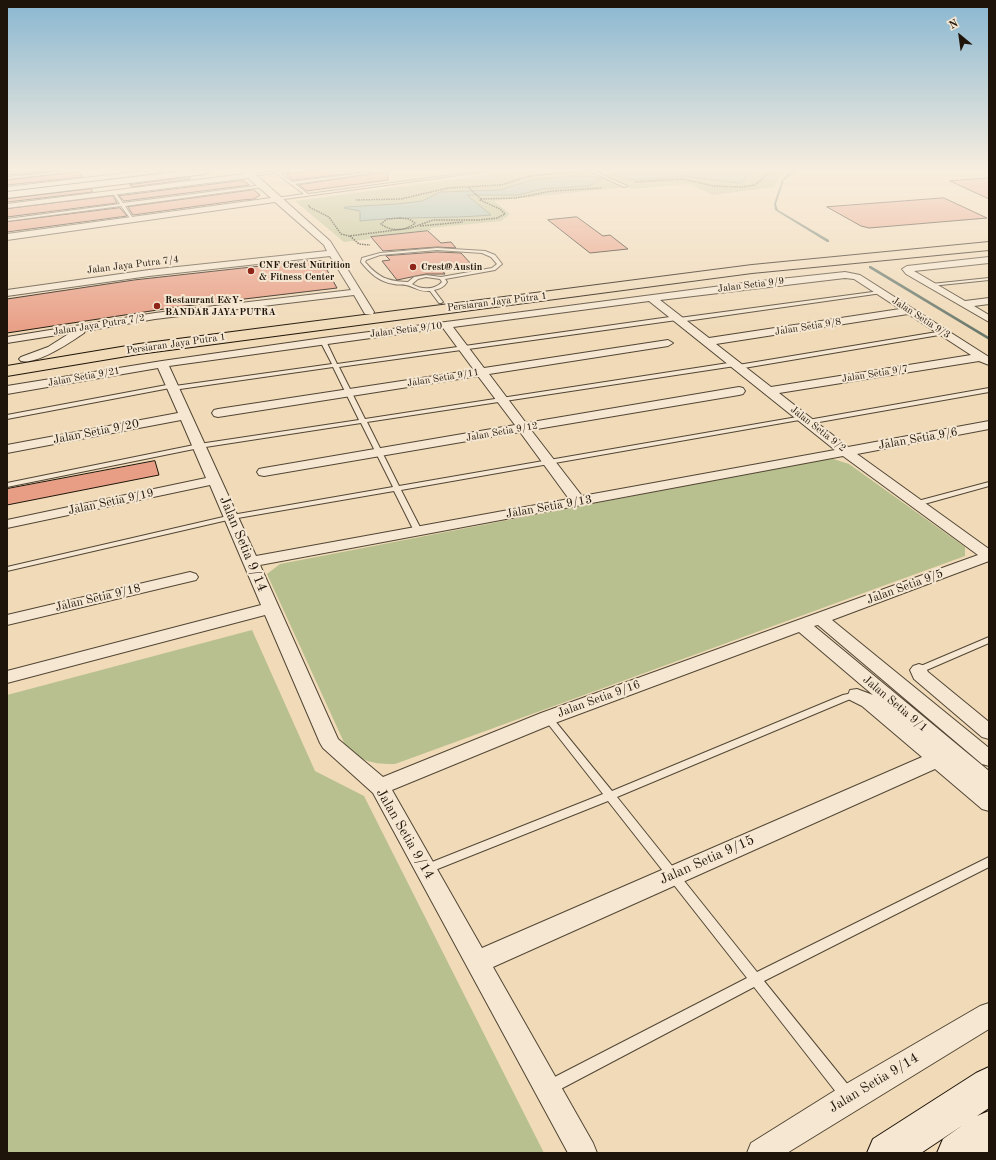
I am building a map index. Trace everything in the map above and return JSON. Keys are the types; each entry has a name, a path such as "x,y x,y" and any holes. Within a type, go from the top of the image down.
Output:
{"main road":[{"name":"Persiaran Jaya Putra 1","path":"7,362 140,341 733,264 989,239"},
{"name":"Persiaran Jaya Putra 1","path":"7,371 139,349 752,269 989,246"}],"street":[{"path":"7,237 94,225"},
{"path":"307,225 327,243 369,312"},
{"name":"Jalan Jaya Putra 7/4","path":"7,293 150,273 334,253"},
{"path":"989,260 907,269 931,285 989,318"},
{"name":"Jalan Setia 9/3","path":"852,276 880,292 985,359"},
{"name":"Jalan Setia 9/9","path":"651,298 768,283 852,276"},
{"name":"Jalan Jaya Putra 7/2","path":"7,340 155,316 357,292"},
{"name":"Jalan Setia 9/2","path":"651,298 846,452 989,556"},
{"name":"Jalan Setia 9/10","path":"162,364 323,341 651,298"},
{"path":"963,304 989,301"},
{"name":"Jalan Setia 9/8","path":"707,342 910,311"},
{"path":"446,325 578,501"},
{"path":"25,359 52,349 86,327"},
{"name":"Jalan Setia 9/11","path":"218,413 668,343"},
{"name":"Jalan Setia 9/7","path":"770,391 985,359"},
{"name":"Jalan Setia 9/14","path":"162,364 232,517 270,608 330,743 380,787 583,1153"},
{"name":"Jalan Setia 9/21","path":"7,390 162,364"},
{"name":"Jalan Setia 9/12","path":"264,472 739,391"},
{"name":"Jalan Setia 9/20","path":"7,449 185,415"},
{"name":"Jalan Setia 9/6","path":"846,452 989,426"},
{"name":"Jalan Setia 9/13","path":"251,562 846,452"},
{"name":"Jalan Setia 9/19","path":"7,524 214,480"},
{"name":"Jalan Setia 9/5","path":"820,618 989,556"},
{"name":"Jalan Setia 9/18","path":"7,620 190,577"},
{"path":"7,677 270,608"},
{"name":"Jalan Setia 9/16","path":"380,787 548,718 820,618"},
{"name":"Jalan Setia 9/1","path":"820,618 989,759"},
{"name":"Jalan Setia 9/1","path":"802,625 989,783"},
{"path":"919,670 920,675 989,732"},
{"path":"857,695 869,701 989,803"},
{"name":"Jalan Setia 9/15","path":"477,962 938,759"},
{"name":"Jalan Setia 9/14","path":"761,1153 849,1098 989,1015"},
{"path":"887,1153 989,1086"},
{"path":"957,1153 989,1130"}],"lane":[{"path":"409,284 412,280 421,277 432,276 441,278 493,269 500,264 493,256 483,252 437,249 380,254 364,260 363,262 374,275 387,282 409,284 414,287 431,289 444,284 445,282 441,278"},
{"path":"931,285 989,279"},
{"path":"431,289 441,302"},
{"path":"7,417 172,387 880,292"},
{"path":"7,485 199,446 943,333"},
{"path":"323,341 418,531"},
{"path":"7,570 232,517 549,462 989,390"},
{"path":"917,504 989,484"},
{"path":"919,670 989,640"},
{"path":"425,869 609,796 846,696 857,695"},
{"path":"548,718 754,980 849,1098"},
{"path":"547,1089 754,980 989,862"}],"path":[{"path":"335,225 340,234 345,236 430,225"},
{"path":"382,225 386,228 398,229 412,225"},
{"path":"398,229 398,234"}],"green space":[{"path":"324,225 459,225 430,228 431,230 370,237 370,239 344,242"},
{"path":"830,458 849,464 965,547 965,556 395,764 369,761 359,757 347,749 267,574 280,564"},
{"path":"252,630 315,771 364,796 544,1153 7,1153 7,695"}],"building":[{"path":"7,225 59,225 7,232"},
{"path":"555,225 588,225 603,236 610,235 628,249 590,253"},
{"path":"859,225 903,225 869,228"},
{"path":"428,231 441,243 451,242 456,248 437,247 383,251 371,237"},
{"path":"437,252 461,253 473,266 442,270 445,274 426,274 397,280 382,261 390,260 386,256"},
{"path":"316,260 322,261 337,288 177,307 7,333 7,299 134,280"},
{"path":"155,461 159,475 7,505 7,489"}],"waterway":[{"path":"802,225 828,241"},
{"path":"870,267 989,339"}],"place":[{"name":"Crest@Austin","path":"413,267"},
{"name":"CNF Crest Nutrition & Fitness Center","path":"251,271"},
{"name":"Restaurant E&Y- BANDAR JAYA PUTRA","path":"157,306"}]}
